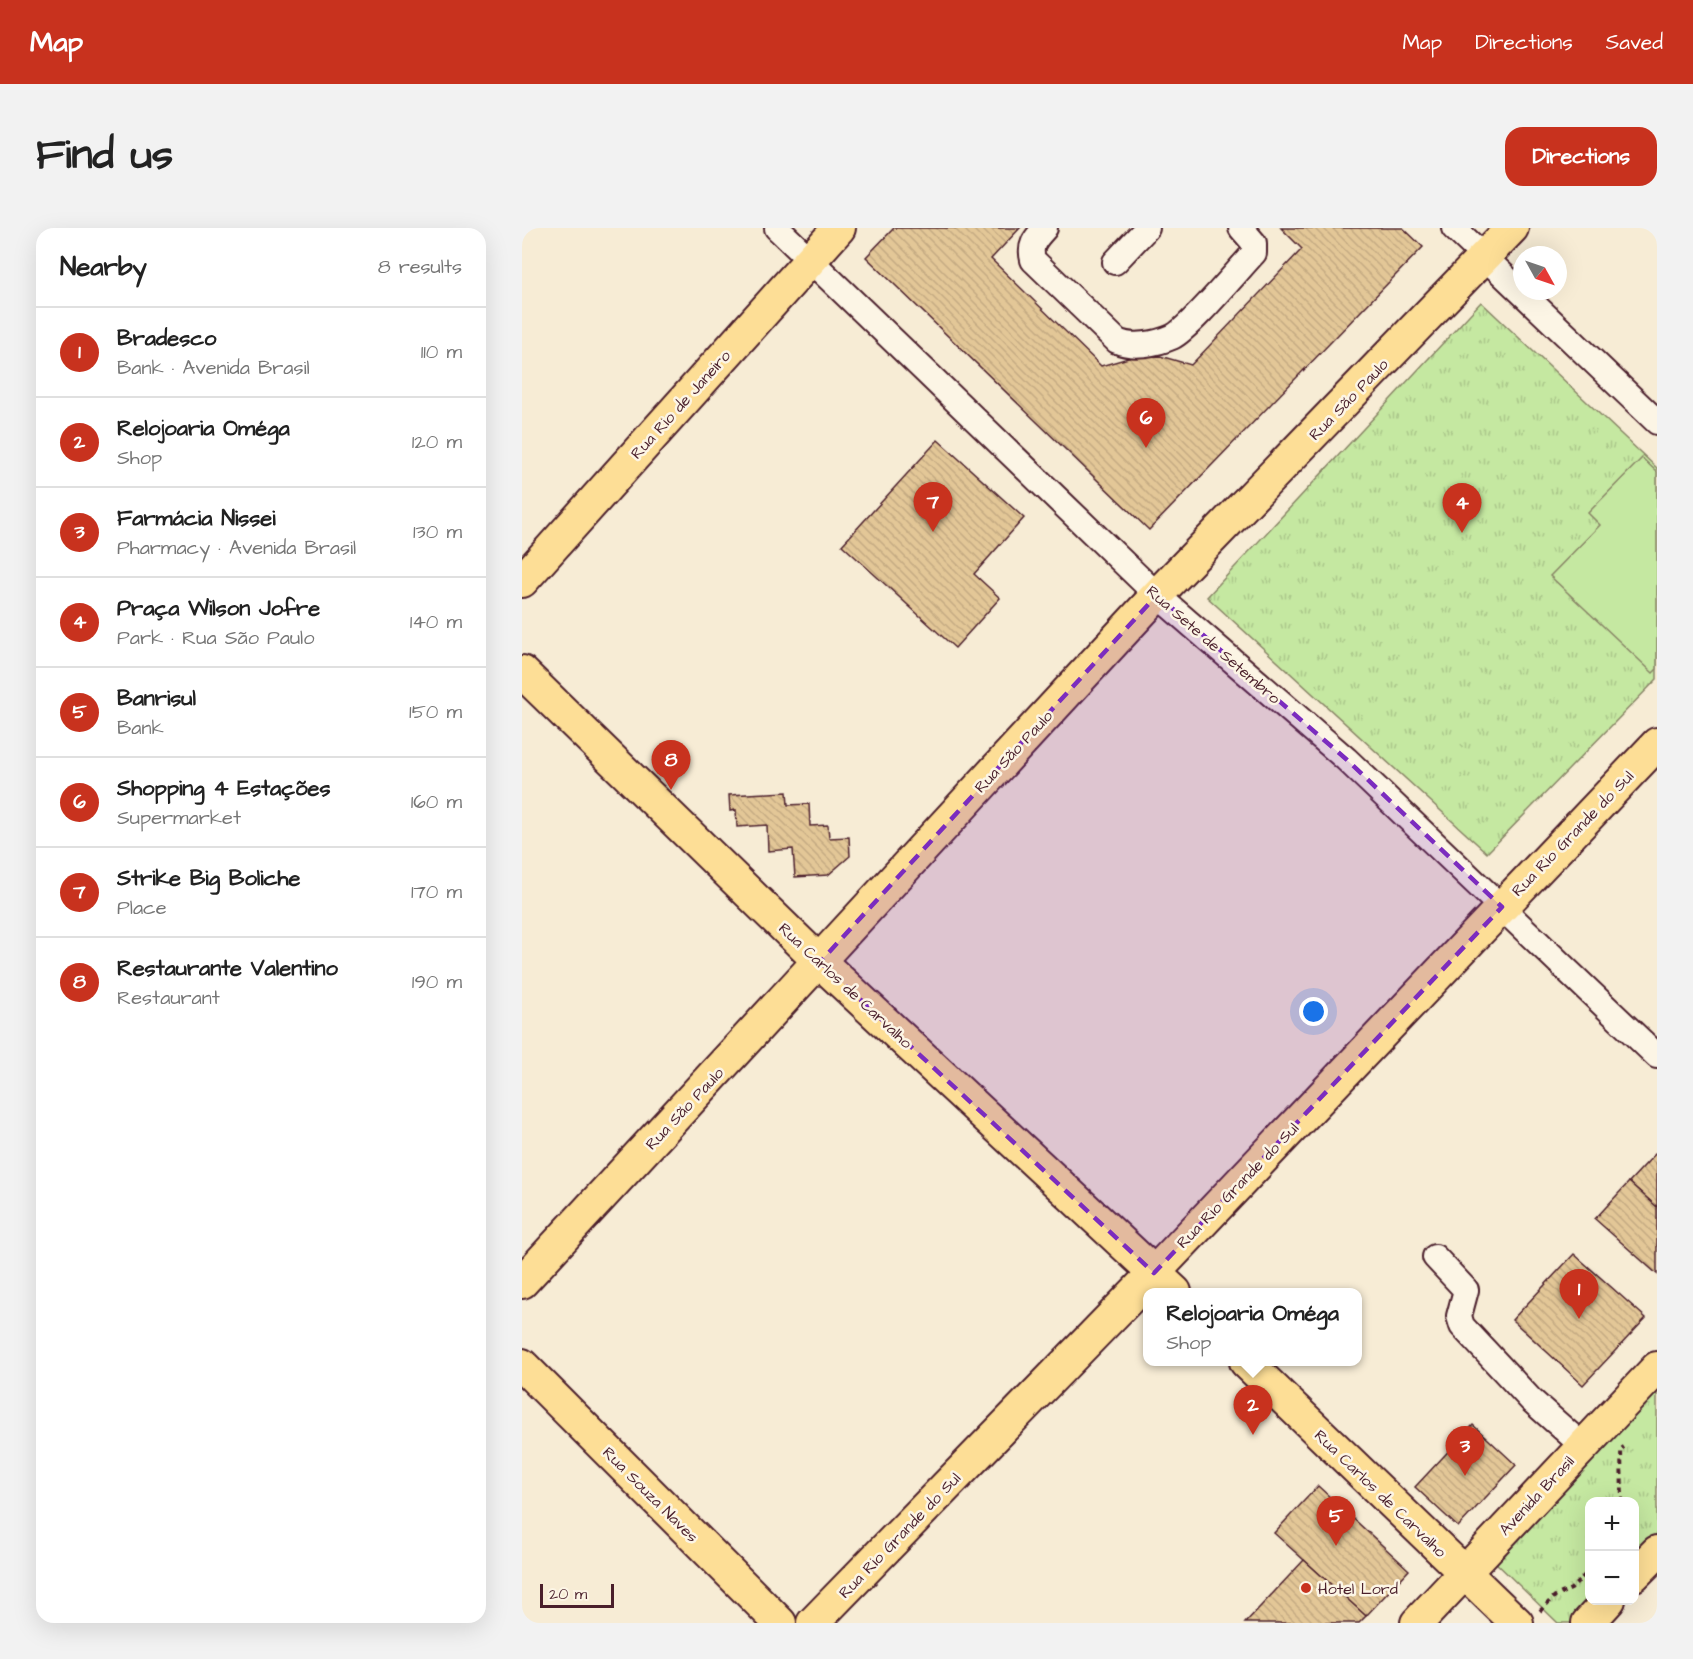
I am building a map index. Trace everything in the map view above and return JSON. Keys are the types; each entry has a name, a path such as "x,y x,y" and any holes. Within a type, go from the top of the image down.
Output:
{"main road":[{"name":"Rua Rio de Janeiro","path":"522,580 839,228"},
{"name":"Rua São Paulo","path":"522,1282 1157,595 1512,228"},
{"name":"Rua Carlos de Carvalho","path":"522,672 820,962 1164,1283"},
{"name":"Rua Rio Grande do Sul","path":"1164,1283 1502,906 1657,744"},
{"name":"Rua Rio Grande do Sul","path":"813,1623 1143,1303"},
{"name":"Rua Souza Naves","path":"522,1365 780,1623"},
{"name":"Rua Carlos de Carvalho","path":"1250,1366 1463,1573 1526,1620"},
{"name":"Avenida Brasil","path":"1417,1623 1657,1368"},
{"path":"1639,1571 1657,1552"},
{"path":"1588,1623 1604,1605"}],"street":[{"name":"Rua Sete de Setembro","path":"777,228 1157,595 1346,759 1657,1056"},
{"path":"1045,228 1033,240 1030,251 1033,260 1117,341 1128,347 1172,337 1185,326 1254,253 1254,243 1241,228"},
{"path":"1115,262 1147,228"},
{"path":"1454,228 1657,422"},
{"path":"1435,1257 1466,1290 1460,1316 1462,1326 1531,1400 1583,1446"}],"path":[{"path":"1622,1497 1621,1449 1628,1442"},
{"path":"1526,1620 1555,1596 1571,1589 1585,1575"}],"highlighted area":[{"path":"1157,595 1346,759 1502,907 1154,1273 820,962"}],"green space":[{"path":"1481,302 1657,468 1657,679 1487,853 1207,597"},
{"path":"1642,458 1657,472 1657,669 1653,673 1550,576 1600,525 1588,513"},
{"path":"1657,1383 1657,1540 1639,1560 1639,1497 1585,1497 1585,1605 1588,1605 1579,1623 1558,1623 1491,1558"}],"building":[{"path":"894,228 1020,228 991,259 1101,366 1132,357 1160,356 1191,365 1302,249 1281,228 1403,228 1423,247 1149,530 866,257"},
{"path":"938,440 1024,518 974,574 1000,598 955,648 842,545"},
{"path":"787,792 788,805 809,804 810,826 828,825 829,838 849,837 850,856 828,875 795,877 793,849 768,851 767,825 737,827 736,810 730,811 729,795"},
{"path":"1657,1152 1657,1207 1629,1182"},
{"path":"1629,1182 1657,1207 1657,1274 1595,1219"},
{"path":"1574,1254 1646,1318 1583,1385 1512,1320"},
{"path":"1473,1425 1516,1465 1458,1527 1415,1487"},
{"path":"1318,1486 1409,1570 1366,1616 1274,1533"},
{"name":"Hotel Lord","path":"1304,1560 1366,1616 1359,1623 1245,1623"}],"place":[{"name":"Shopping 4 Estações","path":"1146,448"},
{"name":"Strike Big Boliche","path":"933,532"},
{"name":"Praça Wilson Jofre","path":"1462,533"},
{"name":"Restaurante Valentino","path":"671,790"},
{"name":"Bradesco","path":"1579,1319"},
{"name":"Relojoaria Oméga","path":"1253,1435"},
{"name":"Farmácia Nissei","path":"1465,1476"},
{"name":"Banrisul","path":"1336,1546"},
{"name":"Hotel Lord","path":"1306,1588"}]}
